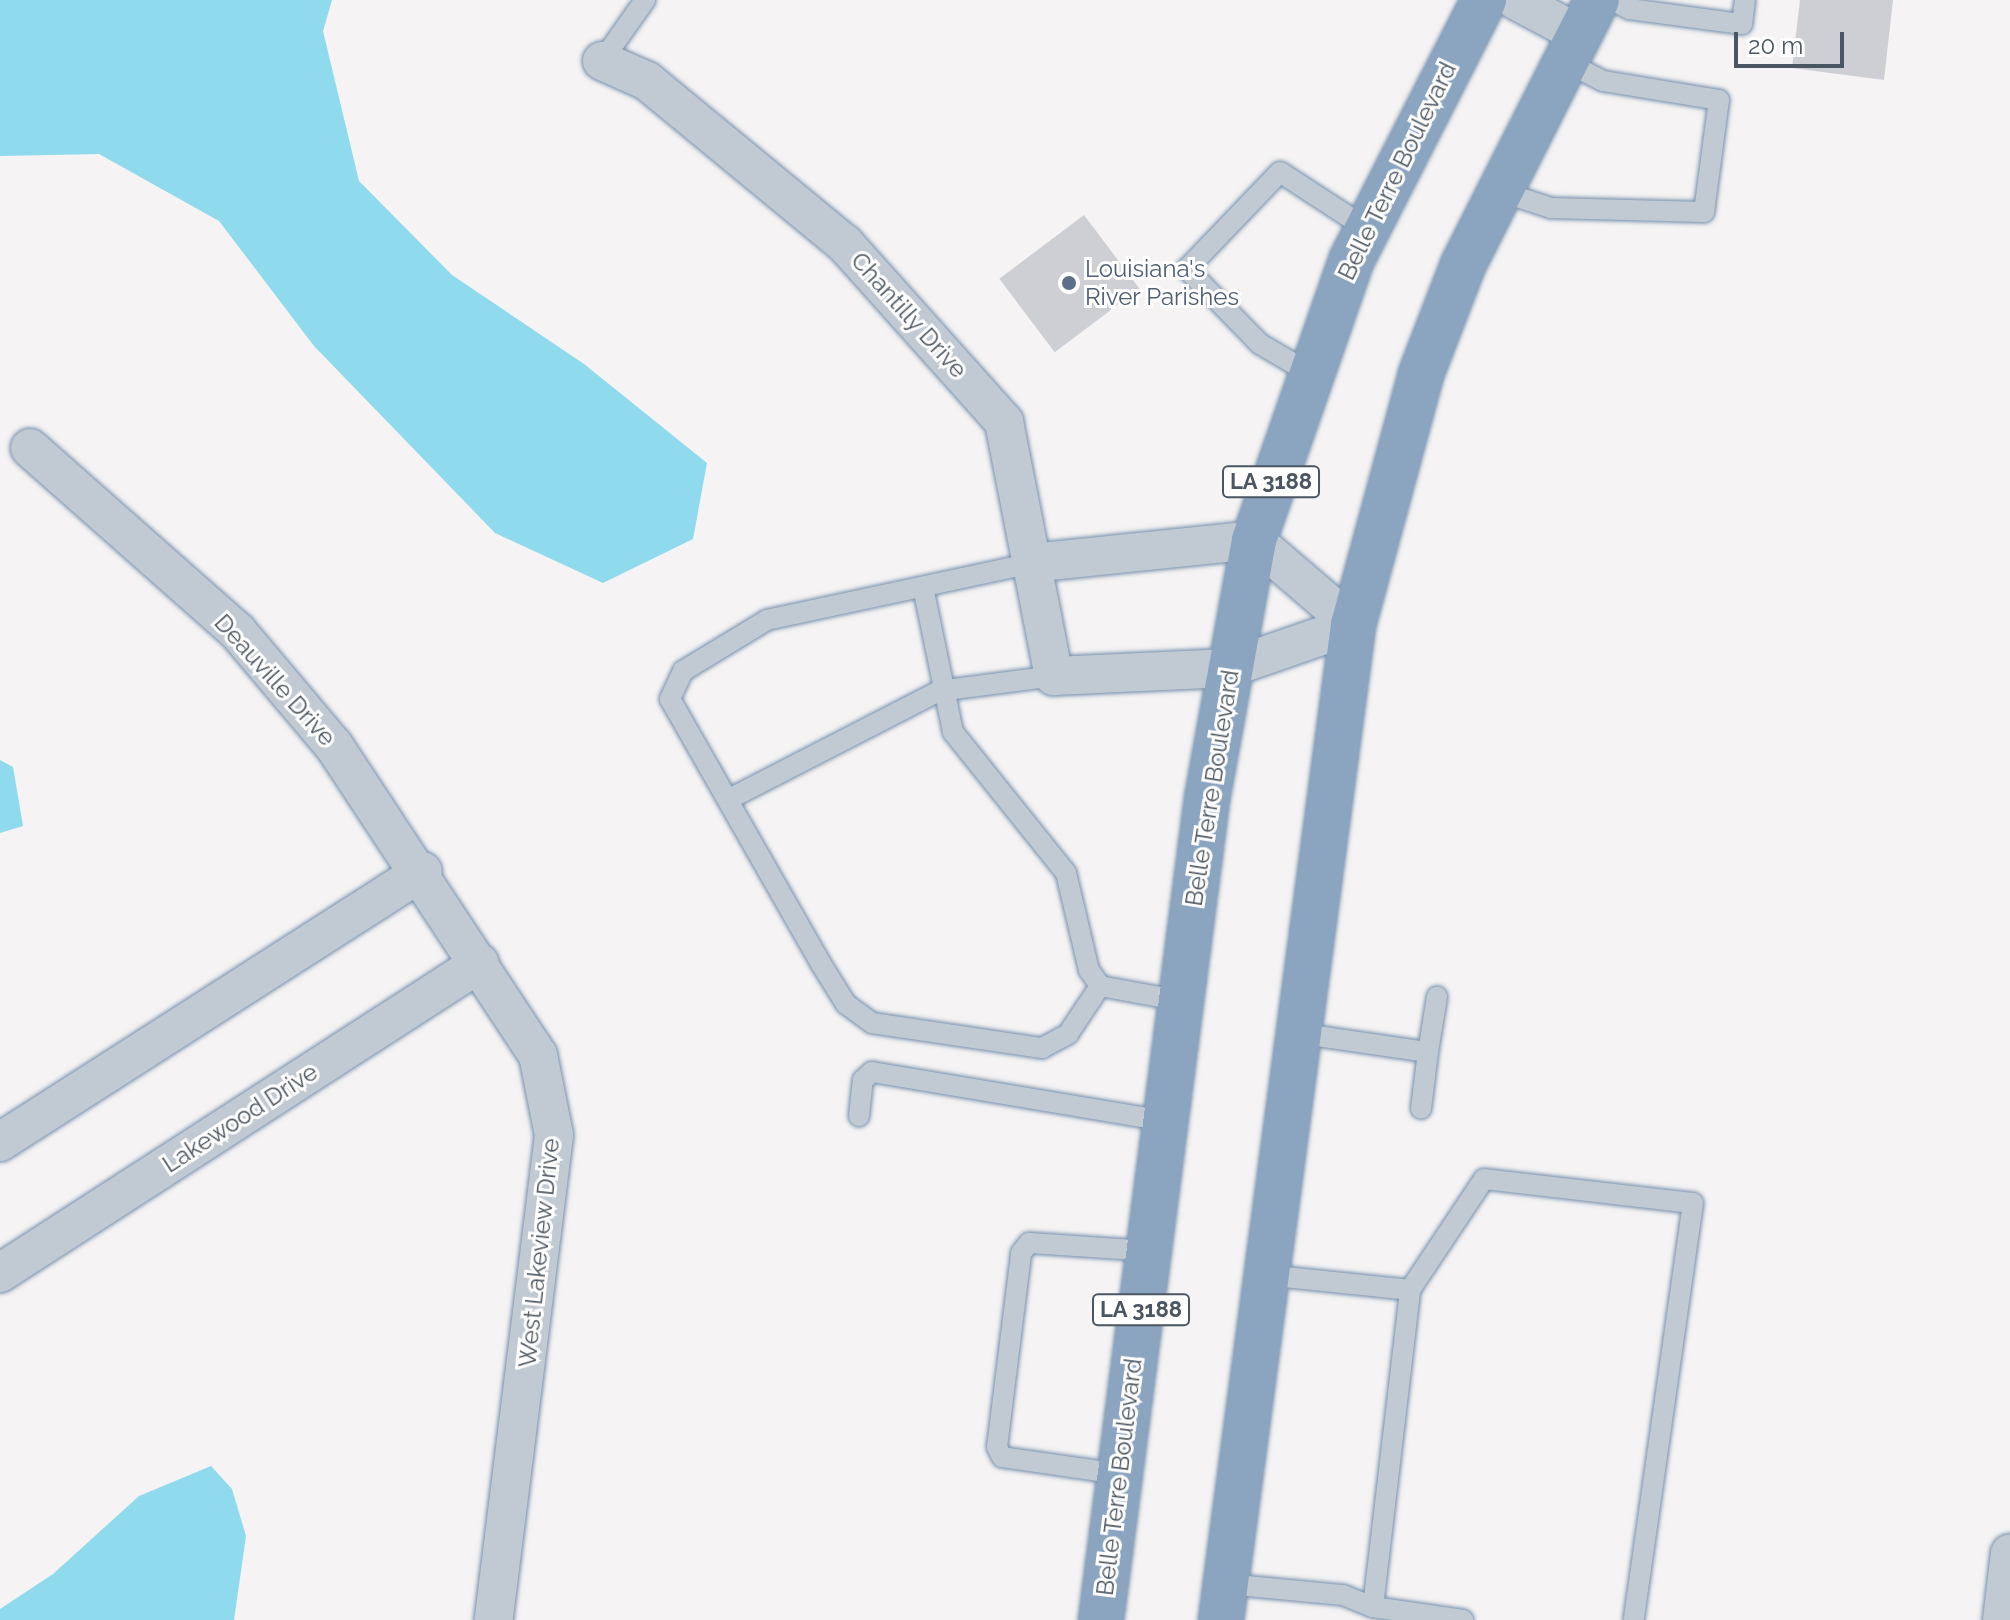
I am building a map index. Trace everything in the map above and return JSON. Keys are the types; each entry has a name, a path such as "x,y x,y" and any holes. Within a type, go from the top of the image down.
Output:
{"highway":[{"name":"Belle Terre Boulevard","path":"1101,1620 1229,668 1254,540 1308,372 1366,228 1484,0"},
{"path":"1224,1602 1353,625 1421,374 1496,190 1580,32"}],"street":[{"path":"1515,0 1580,32"},
{"name":"Chantilly Drive","path":"602,61 647,81 845,244 1004,422 1054,676"},
{"name":"Deauville Drive","path":"30,448 237,631 334,746 423,871"},
{"path":"1032,563 1254,540 1353,625"},
{"path":"1054,676 1229,668 1353,625"},
{"path":"0,1142 423,871"},
{"name":"West Lakeview Drive","path":"423,871 538,1055 554,1135 494,1620"},
{"name":"Lakewood Drive","path":"0,1273 480,963"},
{"path":"2002,1620 2010,1553"}],"lane":[{"path":"602,61 645,0"},
{"path":"1612,0 1629,9 1742,24 1745,0"},
{"path":"1496,190 1551,208 1704,212 1719,100 1603,81 1580,32"},
{"path":"1308,372 1260,344 1187,269 1280,172 1366,228"},
{"path":"1032,563 924,592 767,620 683,671 670,699 731,798 829,978 846,1004 872,1023 1042,1048 1068,1034 1100,986"},
{"path":"924,592 939,691 953,732 1066,873 1076,894 1082,949 1100,986"},
{"path":"731,798 939,691 1054,676"},
{"path":"1100,986 1182,1001"},
{"path":"1421,1109 1437,997"},
{"path":"1297,1033 1428,1052"},
{"path":"859,1116 863,1080 872,1072 1166,1121"},
{"path":"1373,1607 1410,1290 1484,1179 1693,1203 1634,1620"},
{"path":"1120,1474 1002,1457 997,1447 1021,1253 1029,1243 1149,1251"},
{"path":"1266,1275 1410,1290"},
{"path":"1224,1602 1343,1595 1373,1607 1463,1620"}],"water":[{"path":"0,0 332,0 323,31 359,181 452,275 584,364 707,463 693,539 603,583 495,533 314,346 219,221 99,154 0,156"},
{"path":"0,760 13,767 23,826 0,833"},
{"path":"211,1466 232,1489 246,1536 234,1620 0,1620 0,1609 53,1574 139,1496"}],"building":[{"path":"1800,0 1893,0 1884,80 1792,68"},
{"name":"Louisiana's River Parishes","path":"1084,215 1139,288 1055,352 999,279"}],"place":[{"name":"Louisiana's River Parishes","path":"1069,283"}]}
